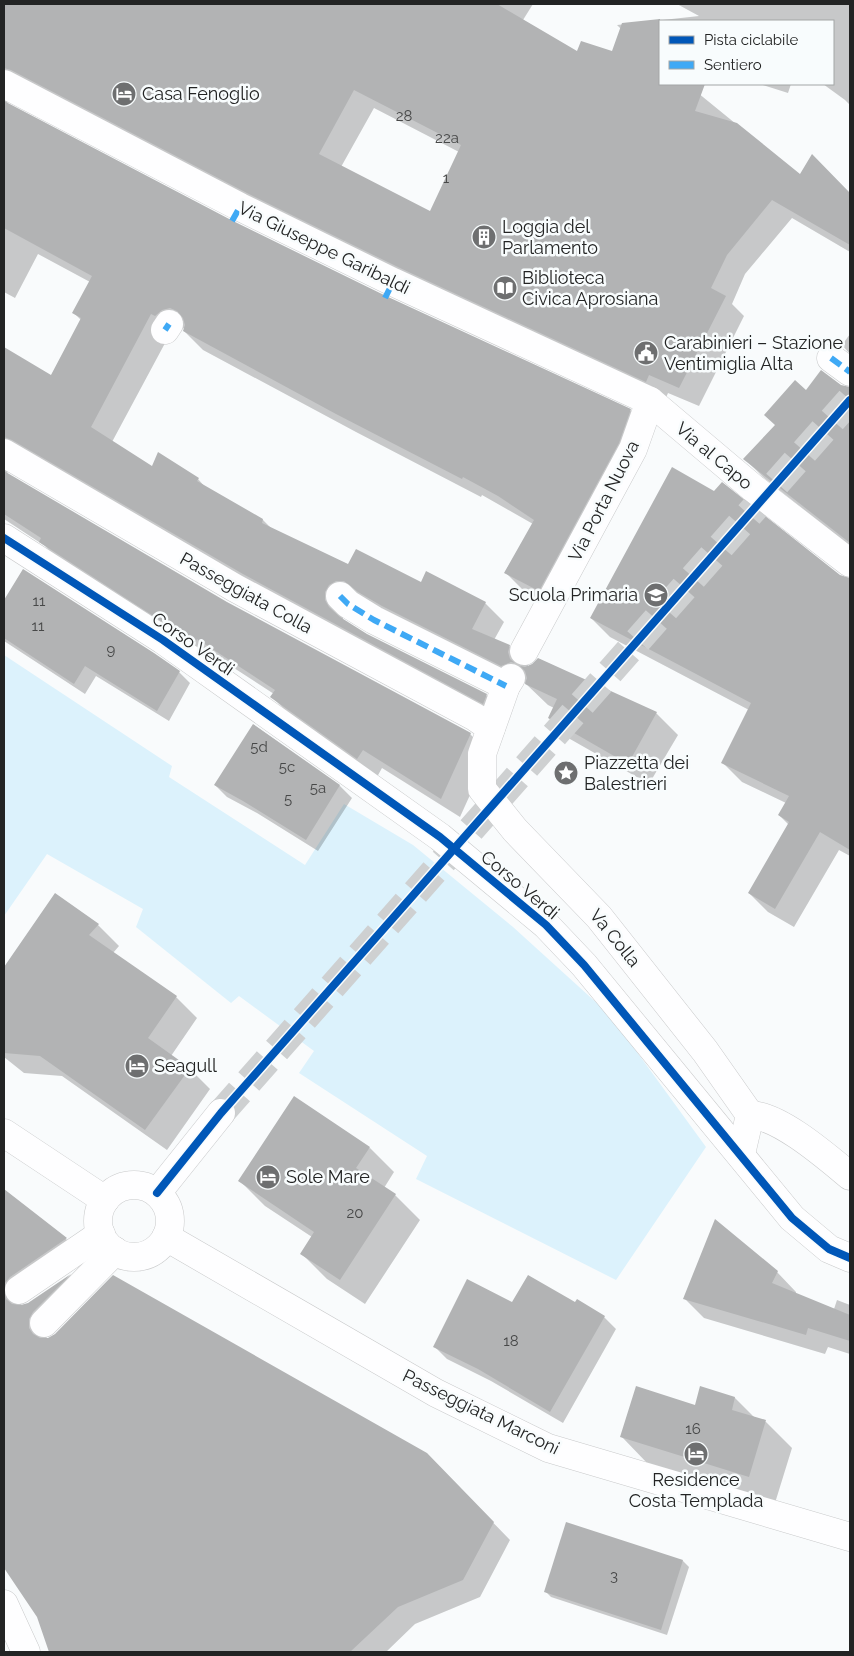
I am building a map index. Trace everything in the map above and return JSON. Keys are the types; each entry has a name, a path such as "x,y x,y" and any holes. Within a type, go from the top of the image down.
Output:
{"street":[{"name":"Via Giuseppe Garibaldi","path":"4,84 231,202 389,290 650,402"},
{"name":"Via al Capo","path":"650,402 752,488 850,563"},
{"name":"Via Porta Nuova","path":"524,651 633,449 650,402"},
{"name":"Passeggiata Colla","path":"4,453 235,588 475,717 491,728"},
{"name":"Corso Verdi","path":"4,538 163,640 440,837 546,925 584,965 792,1218 829,1248 850,1258"},
{"path":"340,596 348,604 374,620 508,682 491,728"},
{"name":"Va Colla","path":"491,728 482,754 482,789 515,830 599,916 705,1051 750,1115"},
{"path":"157,1193 221,1113"},
{"path":"741,1154 750,1115 760,1115 802,1138 850,1176"},
{"path":"4,1133 105,1200"},
{"path":"134,1185 146,1187 157,1193 165,1202 169,1213 170,1226 166,1237 159,1247 149,1254 126,1256 108,1242 98,1222 105,1200 113,1192 123,1187 134,1185"},
{"name":"Passeggiata Marconi","path":"166,1237 436,1393 548,1448 850,1537"},
{"path":"19,1290 108,1242"},
{"path":"44,1323 108,1242"},
{"path":"4,1604 26,1652"}],"shaded area":[{"path":"4,655 172,766 169,777 305,865 344,804 413,845 513,927 610,1015 706,1147 616,1280 416,1179 427,1156 299,1073 314,1051 239,996 231,1003 136,927 143,909 47,854 4,916"}],"building":[{"path":"4,4 497,4 577,51 581,41 612,51 622,23 660,19 659,85 705,85 695,111 737,123 800,174 812,154 850,193 850,245 772,200 727,255 711,288 726,296 679,388 649,375 646,382 400,268 247,193 4,68","holes":["354,90 461,145 430,211 319,154"]},
{"path":"4,101 233,221 386,296 631,409 619,443 539,591 504,573 534,520 498,496 463,477 462,479 336,414 183,331 185,325 183,318 177,311 170,308 162,310 155,316 151,314 91,427 152,466 158,452 199,478 197,481 263,519 262,523 348,564 356,549 421,582 426,571 486,602 472,629 510,645 508,652 510,659 515,663 511,662 501,666 382,606 344,581 336,581 329,585 325,592 325,600 329,607 340,617 367,634 487,694 483,704 243,574 4,437 4,347 51,375 81,318 72,313 92,276 4,228"},
{"path":"821,370 841,385 850,387 850,543 743,459 775,425 764,415 795,380 806,390"},
{"path":"672,467 714,491 722,482 840,575 850,578 850,850 820,832 775,909 748,893 789,822 778,815 789,796 721,763 751,703 590,618"},
{"path":"4,471 227,602 471,733 441,799 363,750 357,759 270,697 275,690 197,639 195,643 39,542 41,538 4,514"},
{"path":"23,569 180,671 157,711 85,666 74,684 4,638 4,600"},
{"path":"538,658 657,712 628,764 548,718 557,699 525,684 527,678 525,671 520,666 525,667 532,664"},
{"path":"253,724 340,785 306,840 214,785"},
{"path":"55,893 99,924 89,935 177,996 148,1038 190,1068 145,1130 40,1056 4,1053 4,967"},
{"path":"294,1096 370,1147 356,1168 396,1194 340,1280 300,1254 314,1232 238,1181"},
{"path":"4,1189 67,1238 10,1277 5,1283 4,1289"},
{"path":"715,1219 778,1271 772,1283 850,1315 850,1341 808,1328 806,1335 683,1299"},
{"path":"71,1274 33,1312 29,1319 29,1328 33,1334 40,1338 48,1338 55,1334 113,1275 427,1453 494,1522 463,1580 398,1607 350,1652 49,1652 37,1617 4,1568 4,1292 6,1299 12,1304 21,1305 28,1303"},
{"path":"528,1275 575,1302 577,1299 605,1316 550,1412 478,1369 433,1347 467,1279 512,1302"},
{"path":"636,1386 695,1405 700,1386 735,1397 732,1410 766,1420 749,1477 620,1437"},
{"path":"566,1522 683,1560 661,1630 544,1592"}],"tunnel":[{"path":"221,1113 850,400"}],"marked path":[{"path":"232,221 240,207"},
{"path":"385,298 393,282"},
{"path":"165,330 169,324"},
{"path":"831,358 850,372"},
{"path":"340,596 348,604 374,620 506,686"}],"cycle path":[{"path":"157,1193 221,1113 850,400"},
{"path":"4,538 163,640 440,837 546,925 584,965 792,1218 829,1249 850,1258"}],"place":[{"name":"Casa Fenoglio","path":"124,94"},
{"name":"Loggia del Parlamento","path":"484,237"},
{"name":"Biblioteca Civica Aprosiana","path":"505,288"},
{"name":"Carabinieri – Stazione Ventimiglia Alta","path":"646,353"},
{"name":"Scuola Primaria","path":"656,595"},
{"name":"Piazzetta dei Balestrieri","path":"566,773"},
{"name":"Seagull","path":"137,1066"},
{"name":"Sole Mare","path":"268,1177"},
{"name":"Residence Costa Templada","path":"696,1454"}]}
